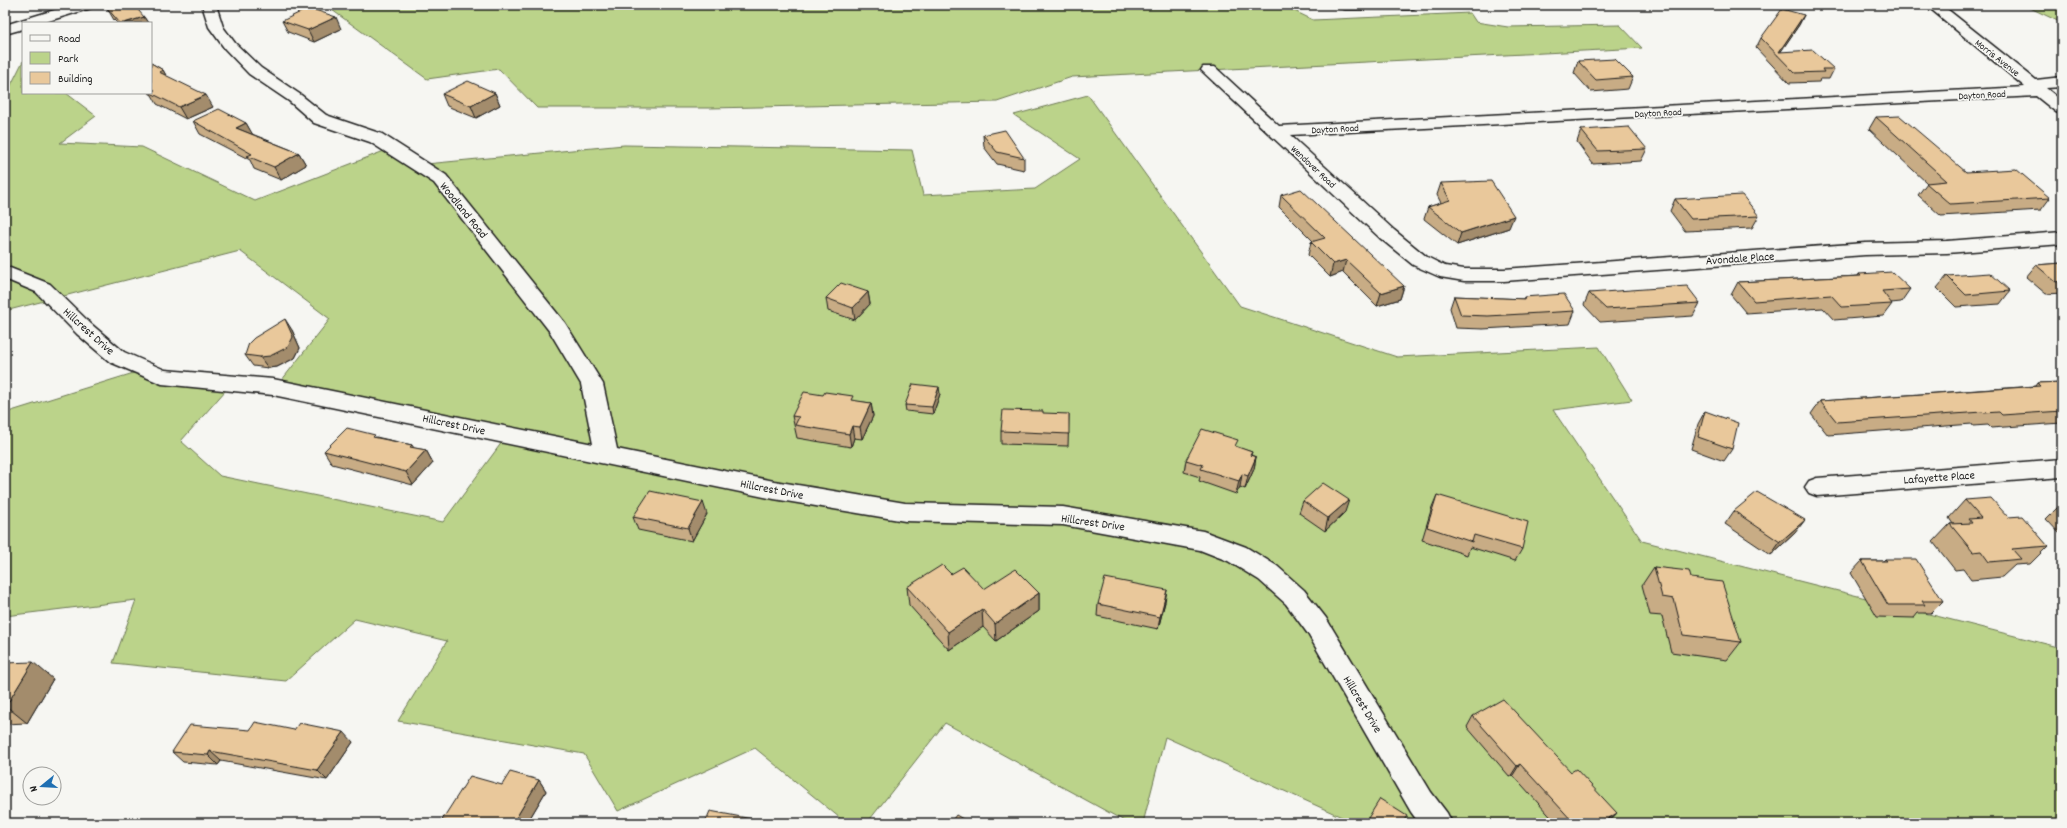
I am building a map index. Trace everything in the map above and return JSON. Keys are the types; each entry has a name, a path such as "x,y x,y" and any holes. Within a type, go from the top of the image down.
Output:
{"street":[{"path":"30,22 86,5"},
{"name":"Woodland Road","path":"209,5 216,27 230,46 255,71 295,98 320,119 376,138 440,179 558,328 592,384 607,456"},
{"path":"1345,5 1409,5"},
{"name":"Morris Avenue","path":"1934,5 2062,109"},
{"path":"5,30 22,24"},
{"name":"Wendover Road","path":"1210,70 1387,234 1420,261"},
{"name":"Dayton Road","path":"1277,131 2036,88 2062,82"},
{"name":"Avondale Place","path":"1420,261 1440,271 1464,275 1504,275 1865,249 1947,247 2062,238"},
{"name":"Hillcrest Drive","path":"5,272 43,288 84,330 116,357 162,377 273,387 774,490 905,512 1063,516 1203,541 1237,554 1268,572 1295,597 1317,626 1420,802 1437,823"},
{"name":"Lafayette Place","path":"1817,487 2062,468"}],"green space":[{"path":"344,5 1282,5 1313,20 1470,13 1476,22 1508,27 1620,25 1642,48 1072,77 997,102 710,108 537,108 499,69 427,79 332,10"},
{"path":"2024,5 2058,5 2062,9 2062,23"},
{"path":"22,63 22,94 67,94 96,116 60,143 142,147 255,201 397,146 426,164 624,145 912,150 923,195 1035,189 1080,159 1014,115 1088,95 1240,306 1397,357 1599,347 1632,400 1553,410 1642,541 2062,648 2062,823 1355,823 1165,737 1143,823 1128,823 945,723 867,823 846,823 755,748 618,811 584,754 398,721 447,641 355,619 286,681 113,663 136,600 5,616 5,413 140,371 233,382 181,441 220,476 443,522 505,438 274,390 330,319 240,251 5,311 5,97"}],"building":[{"path":"117,5 134,5 144,17 127,22 119,22 107,8"},
{"path":"309,8 336,17 308,30 282,21"},
{"path":"1782,9 1804,15 1779,52 1813,50 1834,69 1822,69 1824,72 1795,73 1761,38"},
{"path":"1615,59 1633,77 1596,80 1578,61"},
{"path":"152,64 163,70 159,72 206,95 179,107 152,94 152,92 155,90 152,88"},
{"path":"468,81 495,93 471,106 442,94"},
{"path":"219,109 246,123 236,128 299,153 274,167 247,156 252,154 193,121"},
{"path":"1900,116 1966,172 2016,169 2050,198 1950,204 1926,183 1947,181 1876,117"},
{"path":"1629,127 1647,149 1598,151 1581,130"},
{"path":"1005,130 1024,158 997,152 983,135"},
{"path":"1491,181 1514,216 1461,233 1428,207 1450,200 1441,183"},
{"path":"1301,189 1404,286 1381,293 1346,260 1333,264 1311,242 1325,238 1281,195"},
{"path":"1742,195 1759,216 1691,219 1675,199"},
{"path":"2062,263 2062,281 2056,282 2036,265"},
{"path":"1892,272 1910,289 1882,291 1892,304 1842,307 1831,295 1754,301 1738,282 1861,276 1859,274"},
{"path":"1990,273 2010,291 1966,295 1947,276"},
{"path":"841,283 868,292 853,308 826,298"},
{"path":"1687,286 1700,303 1606,309 1589,293"},
{"path":"1564,294 1575,311 1488,316 1461,315 1454,296 1526,299 1524,297"},
{"path":"285,319 293,337 288,347 270,356 260,357 245,355 249,343 254,338"},
{"path":"2062,382 2062,411 2002,415 1999,412 1983,412 1837,422 1820,401 2040,386 2037,383"},
{"path":"913,384 939,387 932,407 905,405"},
{"path":"804,392 823,395 825,392 853,396 851,400 871,403 860,427 852,426 849,434 795,425 799,417 792,416"},
{"path":"1003,410 1043,411 1043,413 1069,414 1069,434 1001,431"},
{"path":"1705,411 1738,423 1732,449 1698,437"},
{"path":"347,428 375,435 373,437 412,445 410,447 426,450 406,472 324,451"},
{"path":"1202,429 1238,440 1235,446 1252,452 1250,455 1256,457 1248,476 1242,474 1239,481 1201,469 1203,465 1186,460"},
{"path":"1323,483 1349,500 1328,518 1303,501"},
{"path":"650,491 703,502 688,528 633,517"},
{"path":"1757,492 1805,520 1780,542 1734,511"},
{"path":"1437,495 1528,522 1522,549 1474,535 1472,542 1427,527"},
{"path":"1991,498 2008,517 2022,516 2048,546 2012,549 2021,559 1989,562 1981,551 1973,552 1950,524 1972,523 1969,519 1981,518 1965,500"},
{"path":"1885,559 1916,559 1943,601 1922,601 1925,605 1888,605 1862,561 1887,561"},
{"path":"942,565 951,574 963,567 984,589 1015,569 1039,593 995,624 982,609 948,632 907,587"},
{"path":"1654,567 1689,571 1691,578 1722,582 1741,642 1683,635 1674,599 1662,597"},
{"path":"1105,578 1167,590 1160,617 1098,604"},
{"path":"33,662 6,706 5,706 5,663"},
{"path":"1503,699 1571,772 1576,769 1617,813 1601,823 1574,823 1520,764 1517,766 1473,716"},
{"path":"255,722 294,730 299,723 344,732 317,770 210,751 208,755 172,752 190,725 250,730"},
{"path":"510,772 539,780 513,823 453,823 442,820 470,776 502,785"},
{"path":"1380,799 1407,816 1402,823 1365,823"},
{"path":"710,811 773,823 705,823"},
{"path":"956,815 970,823 950,823"}]}
